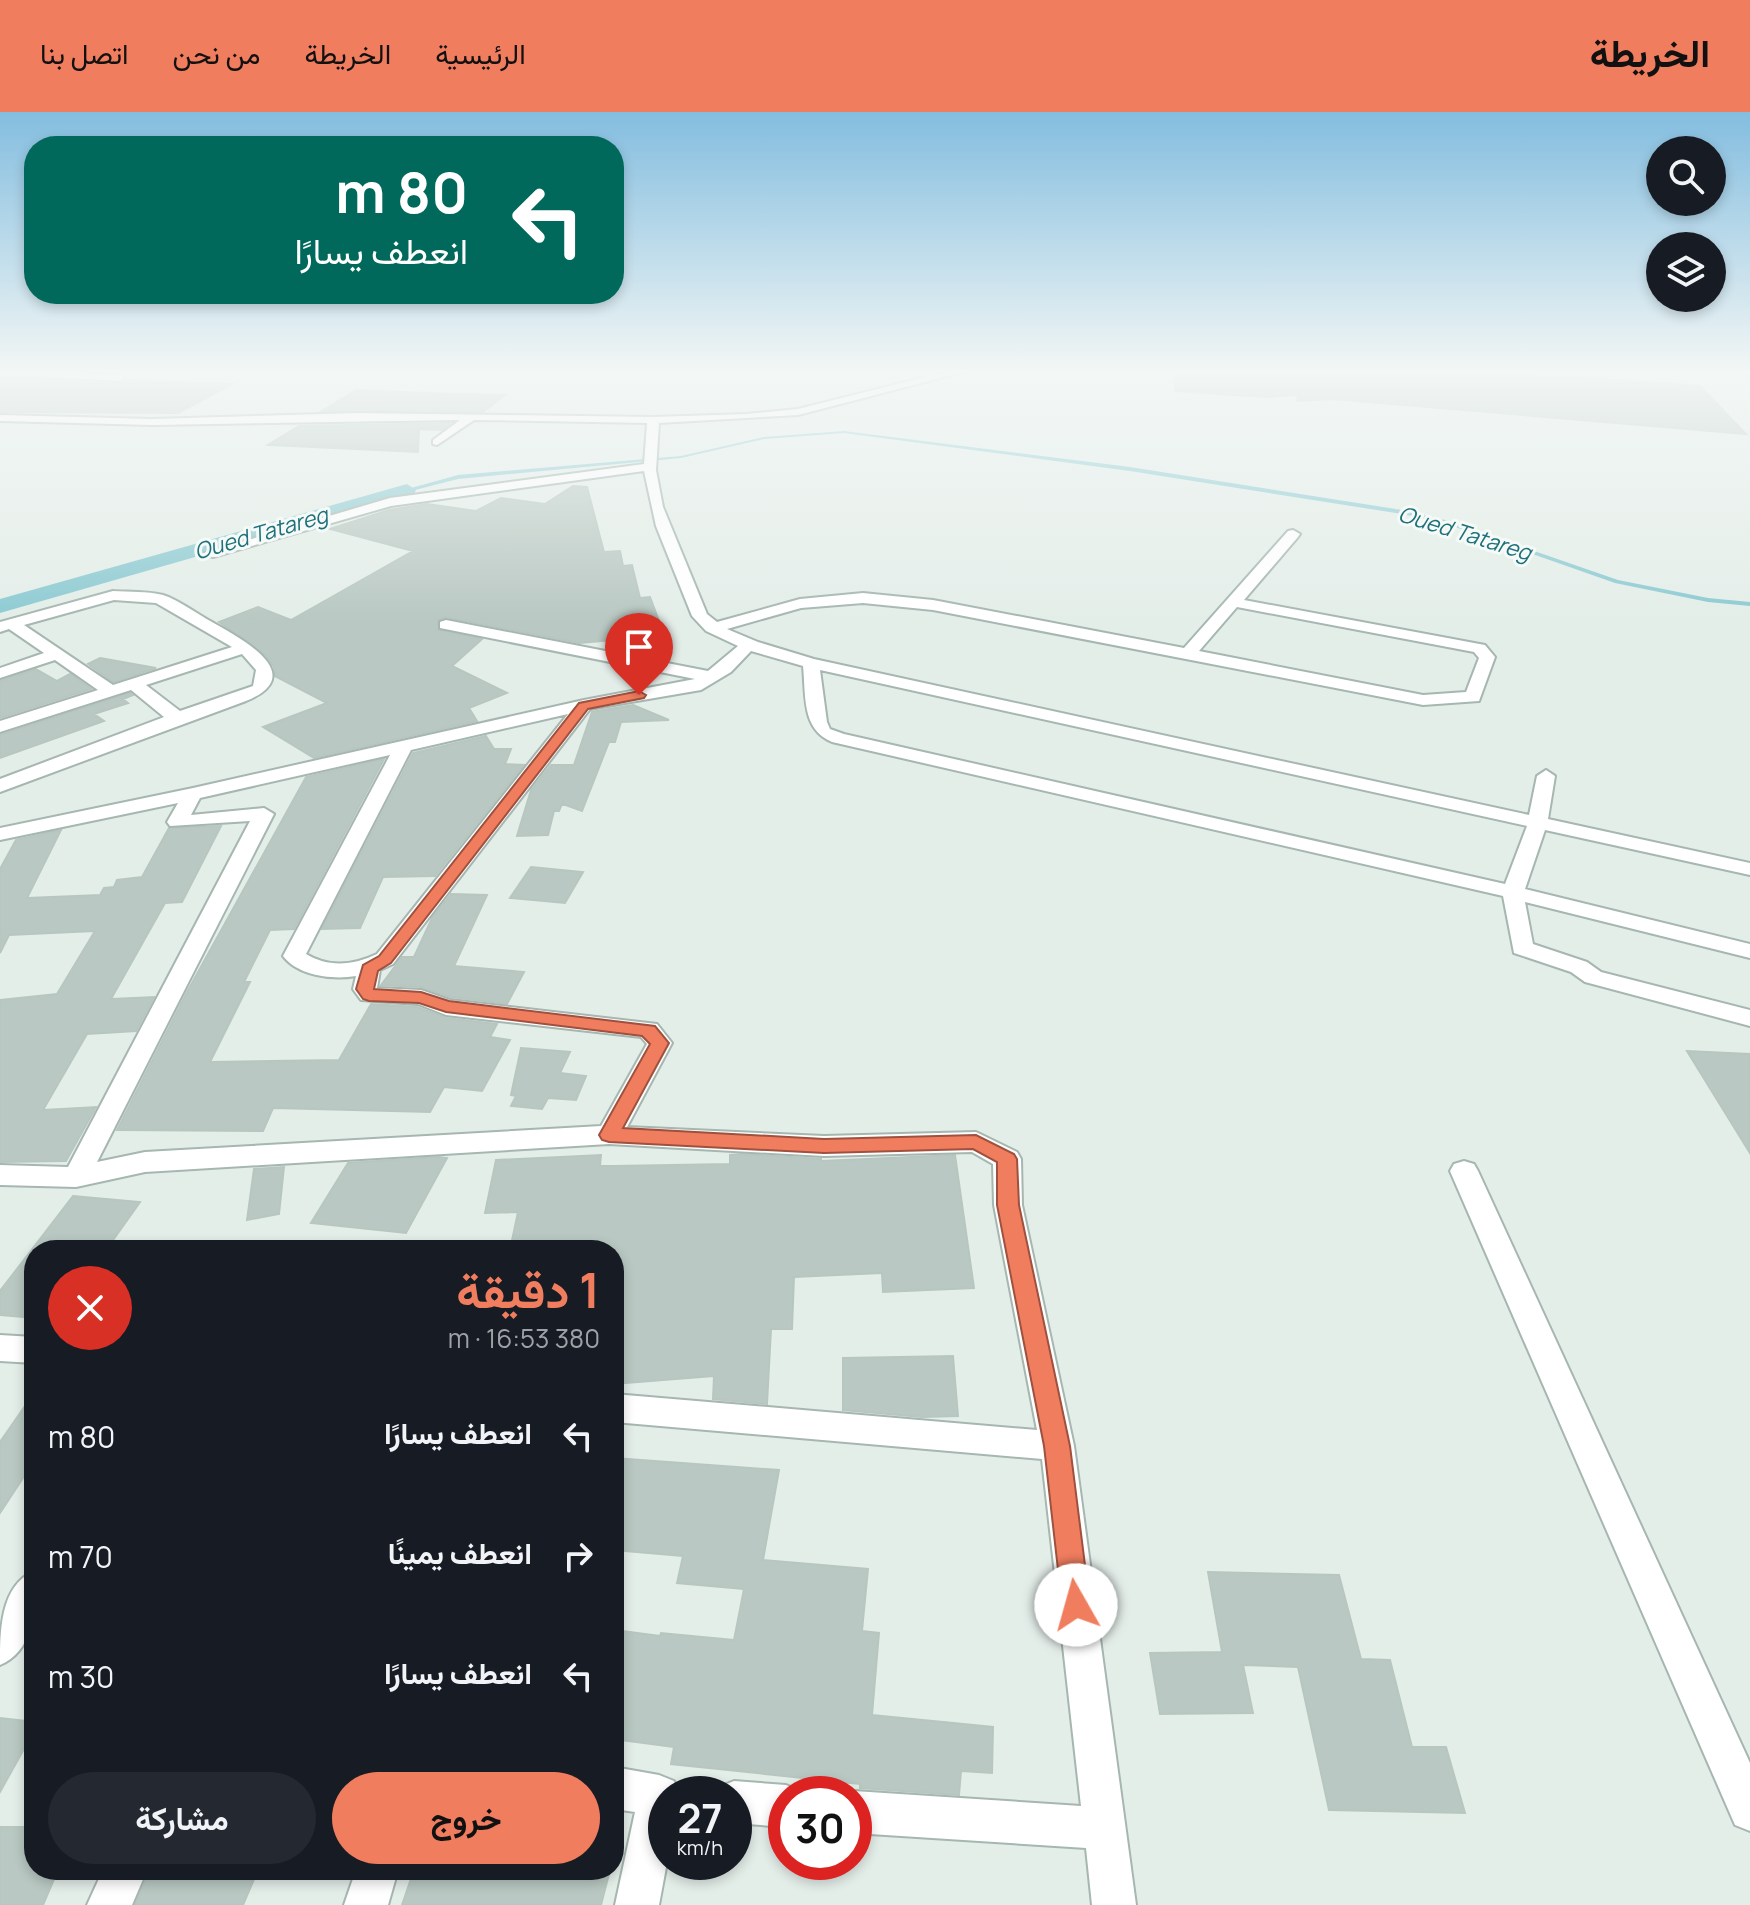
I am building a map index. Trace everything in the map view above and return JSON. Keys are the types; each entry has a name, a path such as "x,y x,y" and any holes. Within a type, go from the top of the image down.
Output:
{"street":[{"path":"652,454 649,467 658,511 700,616 712,628 748,645 811,663 1750,869"},
{"path":"208,554 390,502 649,467"},
{"path":"1188,654 1293,534"},
{"path":"0,786 260,689 265,679 264,669 245,648 160,599 132,594 82,601 6,626"},
{"path":"712,628 800,604 863,598 933,605 1423,700 1473,697 1487,657 1479,648 1232,602"},
{"path":"446,625 711,678"},
{"path":"6,626 58,654 112,692"},
{"path":"0,834 193,794 584,705 695,686 711,678 748,645"},
{"path":"0,727 245,648"},
{"path":"0,673 58,654"},
{"path":"811,663 818,722 823,732 838,738 1513,892 1750,951"},
{"path":"134,684 177,718"},
{"path":"404,746 294,956 305,964 320,968 369,969 385,959 584,705"},
{"path":"1546,776 1538,822 1513,892 1522,948 1579,967 1593,977 1750,1018"},
{"path":"76,1177 264,814 177,822 193,794"},
{"path":"369,969 365,989 369,995 421,997 446,1007 648,1030 660,1043 609,1135"},
{"path":"0,1175 76,1177 145,1162 609,1135 824,1146 976,1142 1007,1159 1008,1205 1057,1446 1114,1905"},
{"path":"1464,1171 1750,1810"},
{"path":"0,1348 24,1349"},
{"path":"624,1409 1057,1446"},
{"path":"0,1646 24,1606"},
{"path":"624,1790 648,1794"},
{"path":"872,1813 1037,1826 1104,1827"},
{"path":"637,1905 648,1857"},
{"path":"109,1905 121,1880"},
{"path":"366,1905 374,1880"}],"building":[{"path":"573,486 587,487 604,552 620,551 623,566 632,565 640,598 650,597 662,629 656,630 658,636 579,643 445,617 438,620 438,630 482,639 452,666 507,693 469,708 477,721 314,758 263,727 327,703 275,676 274,667 266,656 219,622 258,607 291,620 413,551 330,529 389,510 427,504 476,511 501,498 545,504"},
{"path":"100,658 156,668 113,682 88,664"},
{"path":"36,669 57,681 70,674 91,689 0,718 0,681"},
{"path":"130,693 133,695 123,699 128,703 94,714 104,721 0,758 0,735"},
{"path":"633,705 669,720 621,722 615,742 609,742 582,811 563,804 564,799 559,811 554,811 548,835 517,836 531,790 551,765 574,765 592,712"},
{"path":"486,736 494,749 511,749 505,764 524,765 435,876 383,877 360,928 322,929 413,753"},
{"path":"384,759 294,929 270,930 244,982 250,982 210,1062 339,1060 371,1004 417,1007 446,1018 497,1024 490,1037 510,1040 482,1091 444,1087 430,1112 273,1108 263,1131 117,1130 187,992 306,777"},
{"path":"221,826 182,902 165,903 111,999 154,997 136,1031 87,1034 43,1110 96,1107 66,1161 0,1162 0,1000 57,994 95,931 9,935 0,953 0,869 16,840 61,830 27,898 100,895 104,888 114,887 117,880 142,877 169,828"},
{"path":"531,867 583,872 565,903 510,898"},
{"path":"451,894 487,895 454,966 524,972 507,1004 451,997 421,987 381,985 402,957 414,957 432,918"},
{"path":"521,1048 570,1052 560,1073 586,1076 576,1100 548,1098 542,1109 511,1106 516,1096 511,1095"},
{"path":"1687,1051 1750,1054 1750,1153"},
{"path":"601,1155 600,1166 730,1164 730,1155 821,1161 955,1155 974,1288 883,1292 882,1273 794,1277 792,1329 771,1329 767,1404 713,1399 714,1376 624,1383 624,1240 512,1240 518,1212 485,1213 496,1160"},
{"path":"447,1158 406,1233 311,1223 348,1163"},
{"path":"284,1167 279,1214 247,1220 254,1169"},
{"path":"73,1196 140,1202 113,1240 39,1240"},
{"path":"24,1260 24,1317 0,1315 0,1291"},
{"path":"953,1356 958,1416 922,1417 843,1410 843,1358"},
{"path":"24,1407 24,1477 0,1513 0,1442"},
{"path":"624,1459 779,1470 763,1560 868,1569 862,1631 879,1633 872,1715 993,1727 992,1773 961,1771 959,1795 872,1789 872,1776 784,1776 671,1764 674,1747 624,1740 624,1631 734,1640 744,1589 677,1583 683,1556 624,1551"},
{"path":"1208,1572 1339,1575 1361,1659 1390,1660 1412,1747 1446,1747 1465,1813 1329,1810 1298,1667 1243,1665 1253,1713 1160,1714 1150,1653 1222,1652"},
{"path":"0,1718 24,1721 24,1749 0,1792"},
{"path":"0,1827 24,1827 24,1880 54,1880 43,1905 0,1905"},
{"path":"146,1880 254,1880 243,1905 135,1905"},
{"path":"411,1880 607,1880 601,1905 402,1905"}],"waterway":[{"name":"Oued Tatareg","path":"407,490 458,477 696,454"},
{"name":"Oued Tatareg","path":"1012,454 1402,512 1443,521 1617,582 1708,600 1750,604"},
{"name":"Oued Tatareg","path":"0,606 407,490"}],"route":[{"path":"639,695 584,705 385,959 369,969 365,989 369,995 421,997 446,1007 648,1030 660,1043 609,1135 824,1146 976,1142 1007,1159 1008,1205 1057,1446 1076,1605"}]}
